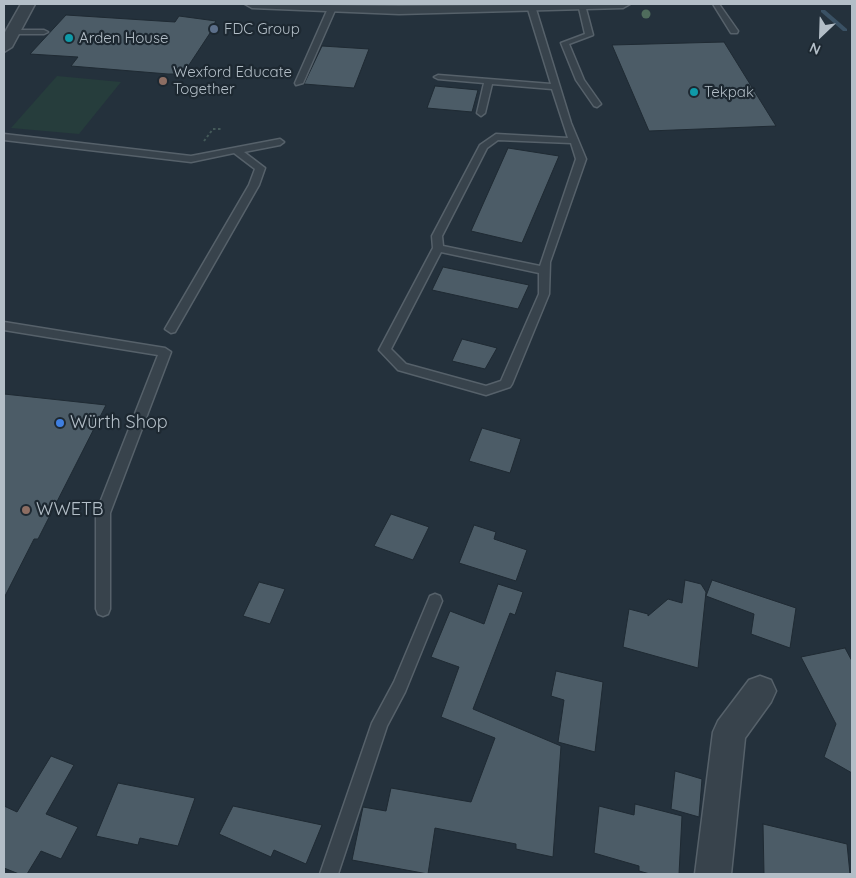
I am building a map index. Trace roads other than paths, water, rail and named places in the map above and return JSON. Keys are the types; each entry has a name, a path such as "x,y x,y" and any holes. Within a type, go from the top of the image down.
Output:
{"street":[{"path":"4,47 28,4"},
{"path":"252,4 327,7 623,4"},
{"path":"713,874 729,732 760,691"}],"lane":[{"path":"716,4 734,31"},
{"path":"581,5 589,35 566,43 580,80 597,104"},
{"path":"531,6 581,159 546,262 544,294 506,384 486,391 402,367 386,350 438,248 437,236 483,147 496,137 574,141"},
{"path":"299,83 327,7"},
{"path":"12,32 44,32"},
{"path":"438,77 556,87"},
{"path":"481,113 489,81"},
{"path":"4,137 190,159 280,142"},
{"path":"171,329 254,185 260,168 237,151"},
{"path":"438,248 545,271"},
{"path":"4,326 165,352 103,513 103,609"},
{"path":"329,874 380,723 400,687 435,601"}],"waterway":[{"path":"823,11 845,30"}],"place":[{"name":"FDC Group","path":"214,29"},
{"name":"Arden House","path":"69,38"},
{"name":"Wexford Educate Together","path":"163,81"},
{"name":"Tekpak","path":"694,92"},
{"name":"Würth Shop","path":"60,423"},
{"name":"WWETB","path":"26,510"}]}
